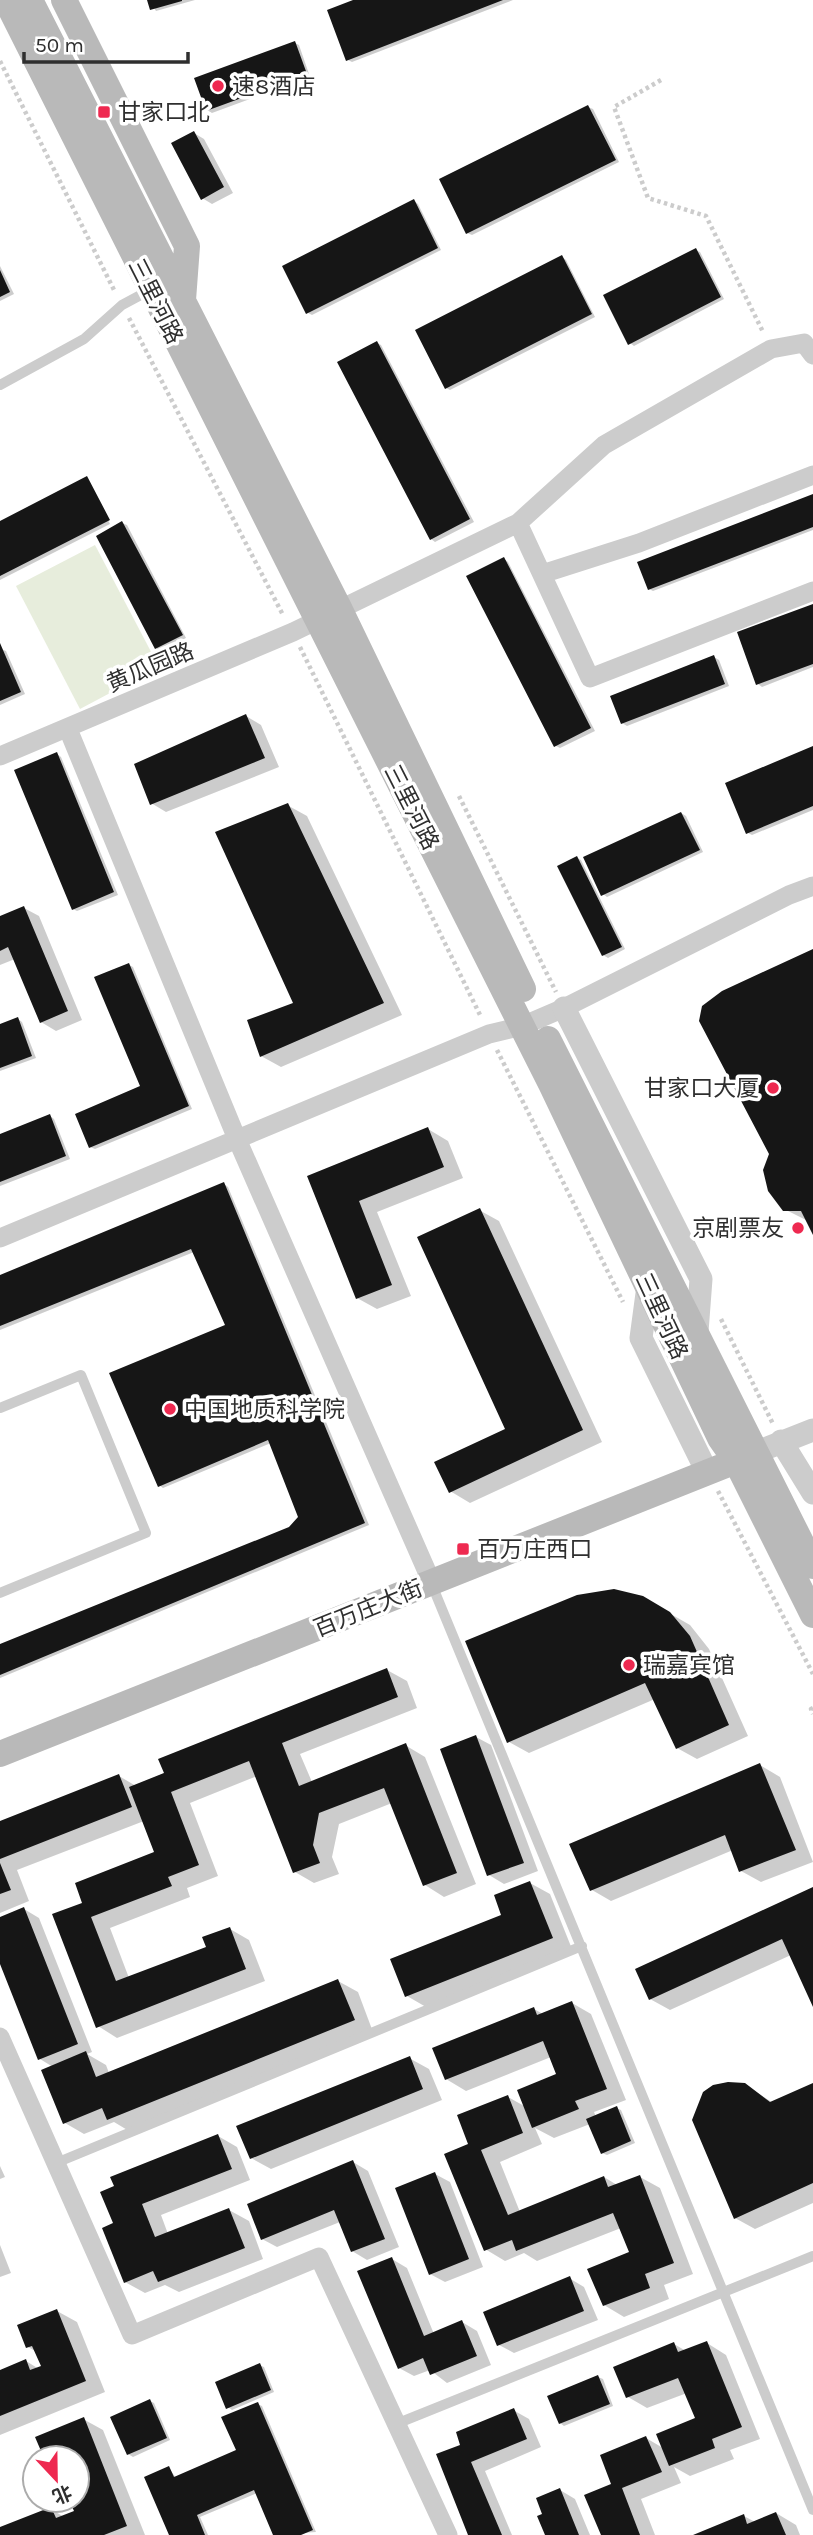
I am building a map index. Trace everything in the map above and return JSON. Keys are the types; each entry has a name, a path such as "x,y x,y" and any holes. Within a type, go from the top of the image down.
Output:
{"main road":[{"name":"三里河路","path":"6,0 150,290 328,614"},
{"name":"三里河路","path":"30,0 183,302 328,614 530,1023 697,1332 813,1615"},
{"name":"三里河路","path":"64,0 187,246 183,302"},
{"name":"三里河路","path":"530,1023 648,1286 720,1438 746,1456 813,1566"},
{"name":"百万庄大街","path":"0,1754 746,1456"}],"street":[{"path":"771,349 804,343 813,355"},
{"name":"黄瓜园路","path":"0,756 293,632 518,523 604,445 771,349"},
{"path":"542,575 639,543 813,475"},
{"path":"518,523 590,678 813,591"},
{"path":"68,729 237,1139 432,1583"},
{"path":"0,1238 489,1034 530,1023 789,895 813,886"},
{"name":"三里河路","path":"564,1008 701,1279 697,1332"},
{"path":"648,1286 641,1338 707,1472"},
{"path":"746,1456 813,1430"},
{"path":"781,1441 813,1493"},
{"path":"0,2037 132,2335 319,2258 448,2535"}],"lane":[{"path":"0,385 84,339 122,305 150,290"},
{"path":"0,1408 81,1375 146,1532 0,1592"},
{"path":"432,1583 813,2510"},
{"path":"56,2164 582,1947"},
{"path":"396,2424 813,2256"}],"path":[{"name":"三里河路","path":"0,61 122,305 293,632 641,1338"},
{"path":"661,80 614,107 648,198 706,216 771,349"},
{"name":"三里河路","path":"453,784 564,1008"},
{"path":"719,1316 781,1441"},
{"path":"707,1472 747,1543 813,1674"},
{"path":"813,1708 810,1709 813,1714"}],"green space":[{"path":"95,545 159,667 80,709 16,586"}],"building":[{"path":"147,0 182,0 182,1 150,10"},
{"path":"353,0 503,0 346,61 327,10"},
{"path":"295,41 307,74 206,111 194,78"},
{"path":"588,105 616,160 466,234 439,179"},
{"path":"194,131 224,187 201,200 171,143"},
{"path":"414,199 438,248 306,314 282,266"},
{"path":"696,248 721,297 628,345 603,295"},
{"path":"562,255 592,314 445,389 415,330"},
{"path":"0,270 10,292 0,297"},
{"path":"377,341 470,519 430,540 337,362"},
{"path":"87,476 110,520 0,576 0,521"},
{"path":"813,494 813,527 648,590 637,562"},
{"path":"122,521 183,635 155,649 96,536"},
{"path":"504,557 591,728 554,747 466,576"},
{"path":"813,604 813,664 756,685 737,632"},
{"path":"0,643 21,692 0,701"},
{"path":"714,655 725,684 621,724 610,696"},
{"path":"246,714 265,758 150,805 134,764"},
{"path":"813,746 813,806 746,834 725,783"},
{"path":"57,752 114,892 72,910 14,770"},
{"path":"288,803 384,1003 260,1057 247,1020 293,1003 215,832"},
{"path":"681,812 700,850 601,896 583,857"},
{"path":"577,856 622,947 602,956 557,866"},
{"path":"24,906 68,1011 40,1023 8,947 0,951 0,916"},
{"name":"甘家口大厦","path":"813,949 813,1235 801,1211 783,1211 768,1191 763,1170 769,1154 699,1021 702,1006 722,991"},
{"path":"129,963 189,1106 89,1148 75,1114 140,1086 94,977"},
{"path":"18,1017 32,1056 0,1068 0,1024"},
{"path":"50,1114 66,1156 0,1182 0,1134"},
{"path":"428,1127 444,1167 359,1201 392,1285 356,1299 307,1176"},
{"path":"224,1182 365,1523 0,1675 0,1644 289,1527 298,1517 268,1440 158,1487 109,1373 225,1325 191,1249 0,1326 0,1275"},
{"path":"480,1208 583,1430 449,1493 434,1462 505,1429 417,1237"},
{"path":"614,1589 643,1596 670,1612 690,1636 729,1725 676,1749 645,1683 507,1743 465,1641 577,1595"},
{"path":"387,1668 398,1697 282,1743 299,1786 406,1743 457,1873 423,1886 384,1788 319,1813 313,1845 320,1863 293,1873 249,1761 171,1792 199,1865 168,1877 172,1886 91,1917 116,1981 206,1947 202,1937 230,1927 246,1969 96,2028 52,1914 82,1903 75,1883 154,1852 129,1787 164,1773 158,1759"},
{"path":"476,1735 524,1863 487,1876 440,1749"},
{"path":"760,1763 796,1850 739,1872 725,1835 590,1891 569,1844"},
{"path":"119,1774 132,1807 0,1859 0,1821"},
{"path":"0,1863 11,1890 0,1894"},
{"path":"530,1881 553,1938 405,1997 390,1959 501,1915 494,1895"},
{"path":"813,1887 813,2007 782,1939 649,2000 635,1969"},
{"path":"24,1907 78,2044 38,2060 0,1964 0,1917"},
{"path":"338,1979 355,2020 107,2120 102,2108 63,2124 41,2070 86,2051 96,2077"},
{"path":"572,2001 607,2089 575,2101 579,2109 532,2128 517,2090 556,2074 543,2041 445,2080 432,2048 534,2007 537,2015"},
{"path":"410,2056 423,2089 250,2159 236,2126"},
{"path":"745,2083 770,2102 813,2083 813,2183 734,2219 692,2120 703,2092 713,2085"},
{"path":"508,2095 523,2133 481,2150 508,2215 604,2176 608,2187 640,2175 674,2263 645,2274 650,2288 603,2306 587,2269 629,2252 613,2213 516,2251 512,2240 484,2251 444,2154 468,2144 457,2115"},
{"path":"617,2106 631,2141 601,2154 586,2119"},
{"path":"218,2134 232,2169 142,2204 155,2237 229,2208 245,2248 158,2282 153,2271 124,2283 102,2228 113,2223 100,2192 114,2186 110,2177"},
{"path":"353,2160 385,2239 351,2252 334,2210 261,2240 247,2204"},
{"path":"435,2172 469,2259 429,2275 395,2188"},
{"path":"392,2257 424,2336 462,2320 477,2356 430,2375 423,2358 398,2369 357,2271"},
{"path":"570,2276 584,2311 497,2346 483,2312"},
{"path":"57,2309 86,2381 0,2416 0,2370 26,2359 30,2370 41,2366 32,2346 26,2348 17,2325"},
{"path":"707,2341 742,2427 712,2439 715,2448 669,2466 656,2434 695,2418 678,2378 626,2398 613,2367 674,2342 678,2352"},
{"path":"260,2363 271,2390 226,2409 215,2382"},
{"path":"598,2375 610,2404 559,2424 547,2396"},
{"path":"150,2399 167,2438 127,2455 110,2417"},
{"path":"258,2402 313,2530 301,2535 273,2535 254,2490 197,2515 205,2535 169,2535 144,2477 169,2466 174,2477 236,2450 221,2417"},
{"path":"514,2408 527,2439 471,2462 502,2535 468,2535 436,2454 460,2445 456,2432"},
{"path":"84,2417 127,2526 104,2535 0,2535 0,2527 33,2514 54,2514 56,2518 66,2514 91,2514 91,2444 38,2444 35,2437"},
{"path":"646,2436 662,2472 622,2488 640,2535 601,2535 584,2495 611,2484 600,2455"},
{"path":"560,2488 579,2535 545,2535 537,2516 542,2514 536,2498"},
{"path":"776,2512 786,2535 693,2535 744,2514 747,2524"}],"place":[{"name":"速8酒店","path":"218,86"},
{"name":"甘家口北","path":"104,112"},
{"name":"甘家口大厦","path":"773,1088"},
{"name":"京剧票友","path":"798,1228"},
{"name":"中国地质科学院","path":"170,1409"},
{"name":"百万庄西口","path":"463,1549"},
{"name":"瑞嘉宾馆","path":"629,1665"}]}
